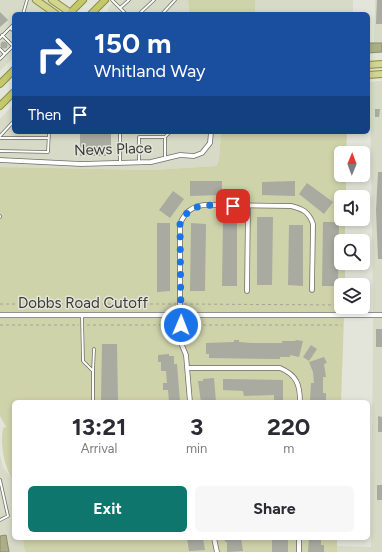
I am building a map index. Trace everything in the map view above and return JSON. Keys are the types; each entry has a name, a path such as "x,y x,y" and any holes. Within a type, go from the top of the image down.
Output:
{"highway":[{"path":"72,12 83,0"},
{"path":"93,12 105,0"},
{"path":"0,84 12,72"},
{"path":"0,106 12,94"}],"main road":[{"path":"36,0 53,12"},
{"path":"52,0 67,12"},
{"path":"97,12 98,7"},
{"path":"370,65 382,64"},
{"path":"370,75 382,74"}],"street":[{"name":"News Place","path":"0,160 120,164 138,163 180,155 194,156 202,153 208,147 211,134"},
{"path":"247,291 248,206"},
{"path":"190,400 186,355 181,343 180,224 184,216 195,207 291,206 302,208 310,215 313,224 312,290"},
{"name":"Dobbs Road Cutoff","path":"0,315 382,315"},
{"path":"188,368 280,368 289,372 296,378 299,385 300,400"},
{"path":"214,540 217,552"},
{"path":"299,540 299,552"}],"lane":[{"path":"24,12 27,0"},
{"path":"112,0 124,12"},
{"path":"120,8 129,0"},
{"path":"141,12 154,0"},
{"path":"164,12 175,0"},
{"path":"0,38 10,28"},
{"path":"2,36 12,44"},
{"path":"0,59 12,48"},
{"path":"0,49 5,54"},
{"path":"0,137 12,124"},
{"path":"0,151 48,152 49,134"},
{"path":"120,134 120,164"},
{"path":"165,158 166,137 168,134"},
{"path":"0,137 49,138"},
{"path":"138,163 139,137 166,137"},
{"path":"82,315 83,361 93,371"},
{"path":"93,400 94,349"},
{"path":"0,480 8,516 0,520"}],"path":[{"path":"0,304 334,305"},
{"path":"0,325 342,325"}],"shaded area":[{"path":"0,0 47,0 59,11 58,12 12,12 12,59 0,71"},
{"path":"115,0 188,0 189,12 108,12 109,7"},
{"path":"188,0 255,0 255,12 189,12"},
{"path":"255,0 353,0 353,12 255,12"},
{"path":"375,0 382,0 382,43 374,43"},
{"path":"370,43 382,43 382,52 370,53"},
{"path":"382,81 382,312 373,312 370,82"},
{"path":"12,106 12,134 221,134 219,160 216,166 152,170 0,167 0,119"},
{"path":"221,134 347,134 346,146 334,146 334,182 346,182 346,190 334,190 334,226 345,226 345,234 334,234 334,270 345,270 345,278 334,278 334,312 0,312 0,167 152,170 216,166 219,160"},
{"path":"0,318 344,318 341,400 12,400 12,478 5,463 2,435 3,428 6,427 0,416"},
{"path":"373,318 382,318 382,552 337,552 337,546 371,547"},
{"path":"0,456 3,467 12,479 12,540 23,540 26,552 9,552 6,536 0,536"},
{"path":"6,535 9,552 0,552 0,536"},
{"path":"23,540 337,540 337,552 26,552"}],"building":[{"path":"377,0 382,0 382,24 376,24"},
{"path":"0,12 8,20 0,27"},
{"path":"4,42 7,45 4,48 1,45"},
{"path":"375,109 380,109 379,117 375,117"},
{"path":"80,134 111,134 111,148 106,148 106,156 80,156"},
{"path":"378,172 382,172 382,259 378,259 376,210"},
{"path":"190,181 222,181 222,195 190,196"},
{"path":"295,181 295,196 262,195 262,182"},
{"path":"307,183 333,202 324,214 299,194"},
{"path":"173,191 184,199 170,218 159,210"},
{"path":"237,217 237,286 222,286 223,218"},
{"path":"257,217 273,217 272,285 257,285"},
{"path":"323,222 334,222 334,226 339,226 339,234 334,234 334,270 338,270 338,278 334,278 334,286 322,286"},
{"path":"157,223 170,223 170,291 157,292"},
{"path":"191,223 206,224 205,291 190,291"},
{"path":"289,225 303,225 303,286 288,285"},
{"path":"376,329 382,329 382,347 376,347"},
{"path":"234,340 252,343 282,343 282,341 296,340 303,341 299,357 290,355 290,357 280,357 280,359 209,358 209,354 206,354 206,343 234,342"},
{"path":"102,344 117,344 118,400 101,400"},
{"path":"311,345 317,349 309,361 303,357"},
{"path":"169,354 169,356 174,356 174,364 177,364 180,400 169,400 168,390 163,390 163,383 167,383 166,371 161,371 161,362 158,362 158,355"},
{"path":"324,357 327,363 324,364 326,377 323,377 323,393 326,393 326,400 310,400 311,383 314,383 313,372 309,362"},
{"path":"214,378 216,400 201,400 198,381 203,381 203,379"},
{"path":"223,379 283,380 283,400 274,400 274,395 244,396 243,391 223,390"},
{"path":"378,416 382,417 382,432 378,432"},
{"path":"377,485 382,485 382,500 377,500"},
{"path":"187,540 203,540 205,550 189,551"},
{"path":"225,540 241,540 243,551 227,552 227,542 225,542"},
{"path":"272,540 288,540 288,552 272,552"},
{"path":"309,540 321,540 321,545 324,545 324,552 308,552"}],"route":[{"path":"181,325 180,224 188,210 195,207 233,206"}]}
